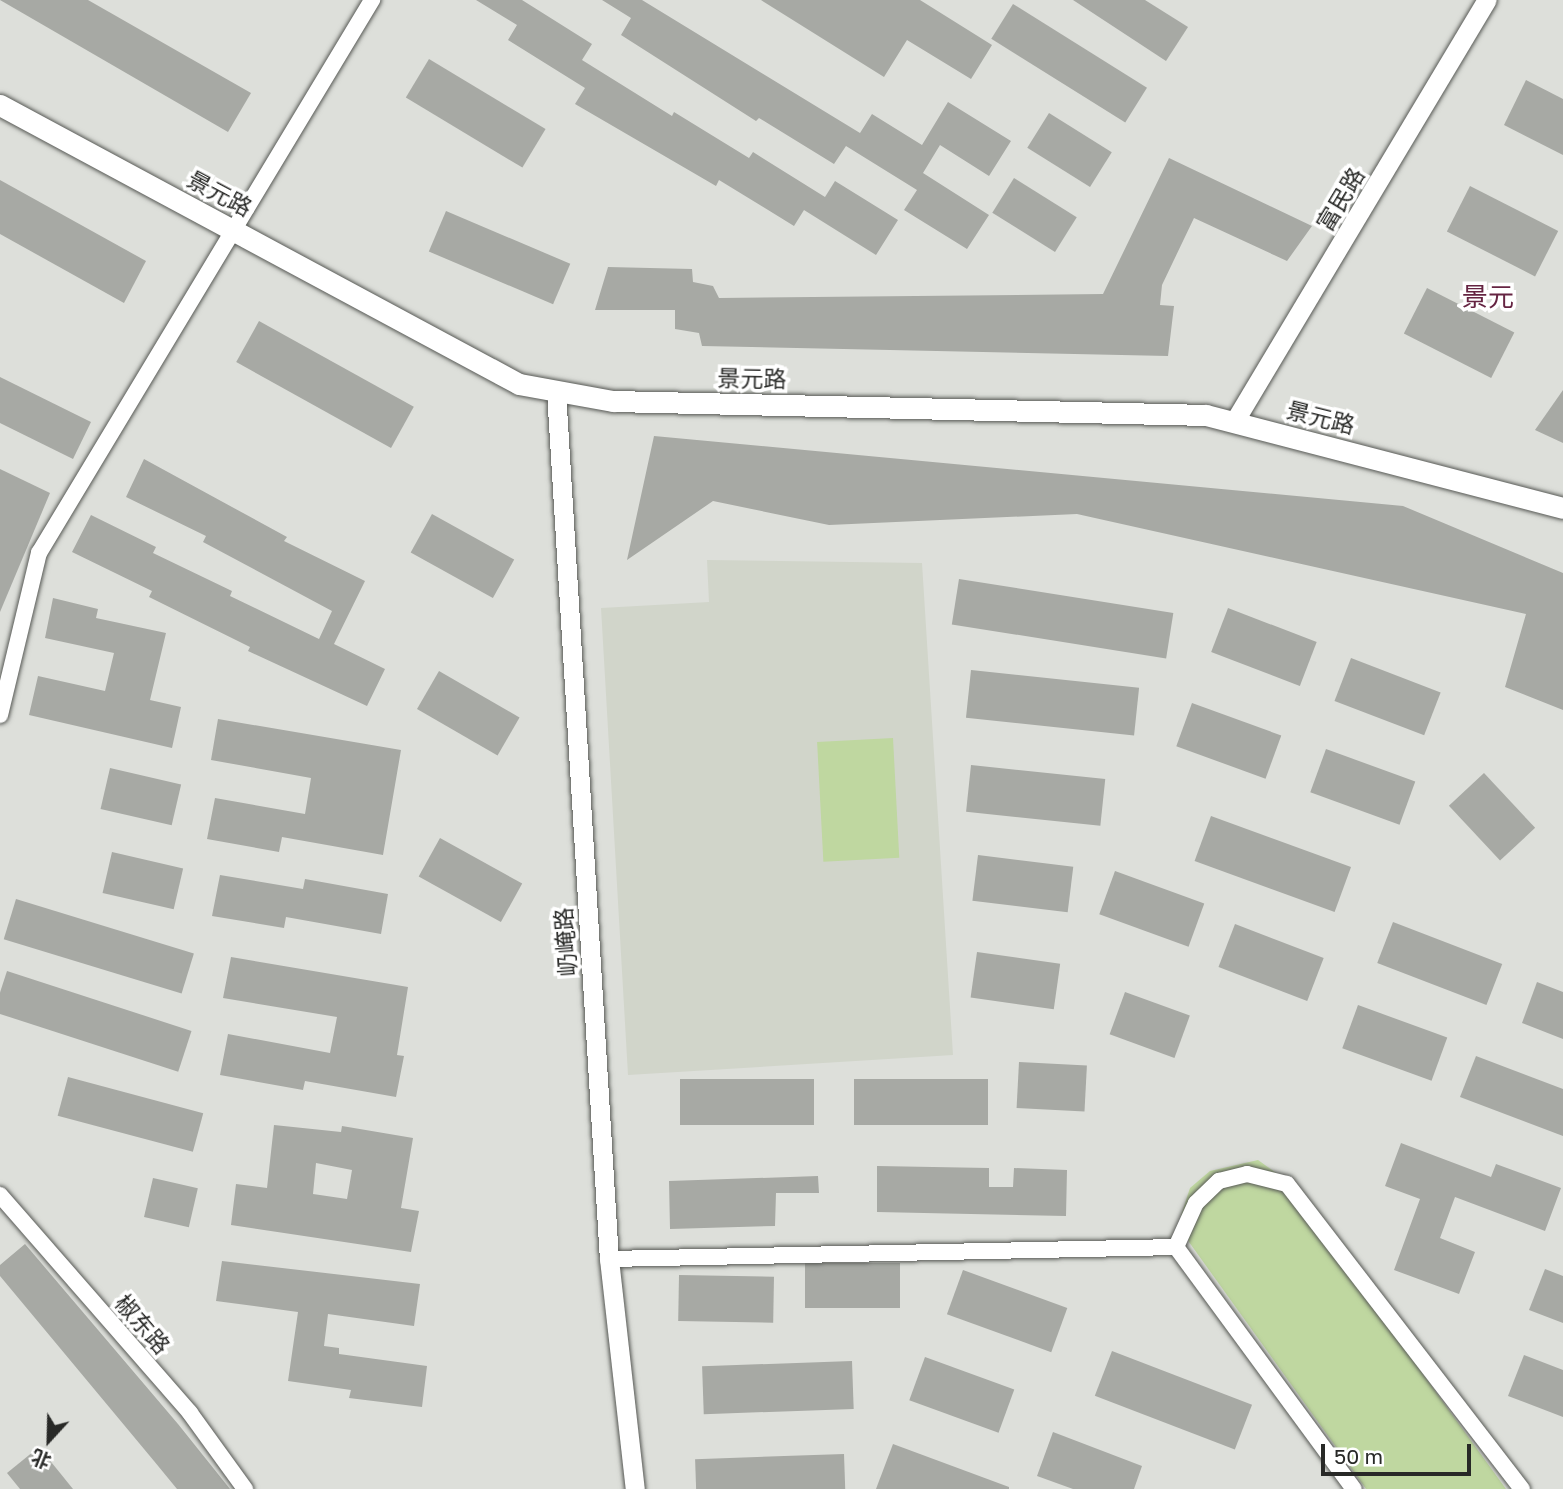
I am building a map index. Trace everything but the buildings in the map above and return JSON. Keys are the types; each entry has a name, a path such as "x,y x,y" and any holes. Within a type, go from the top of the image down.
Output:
{"main road":[{"name":"景元路","path":"0,104 519,384 613,401 1206,415 1535,497 1563,508"}],"street":[{"path":"0,715 39,553 231,229 372,0"},
{"name":"富民路","path":"1234,422 1487,0"},
{"name":"屷崦路","path":"556,391 609,1259 635,1489"},
{"path":"1176,1247 1196,1203 1219,1181 1247,1174 1287,1184 1522,1489"},
{"name":"椒东路","path":"0,1195 190,1413 245,1489"},
{"path":"609,1259 1176,1247"},
{"path":"1176,1247 1354,1489"}],"shaded area":[{"path":"707,560 922,563 953,1055 628,1075 601,608 709,602"}],"green space":[{"path":"893,738 899,858 823,862 817,742"},
{"path":"1258,1160 1279,1175 1506,1489 1366,1489 1189,1242 1181,1215 1190,1188 1210,1171"}],"district":[{"name":"景元","path":"1488,297"}]}
